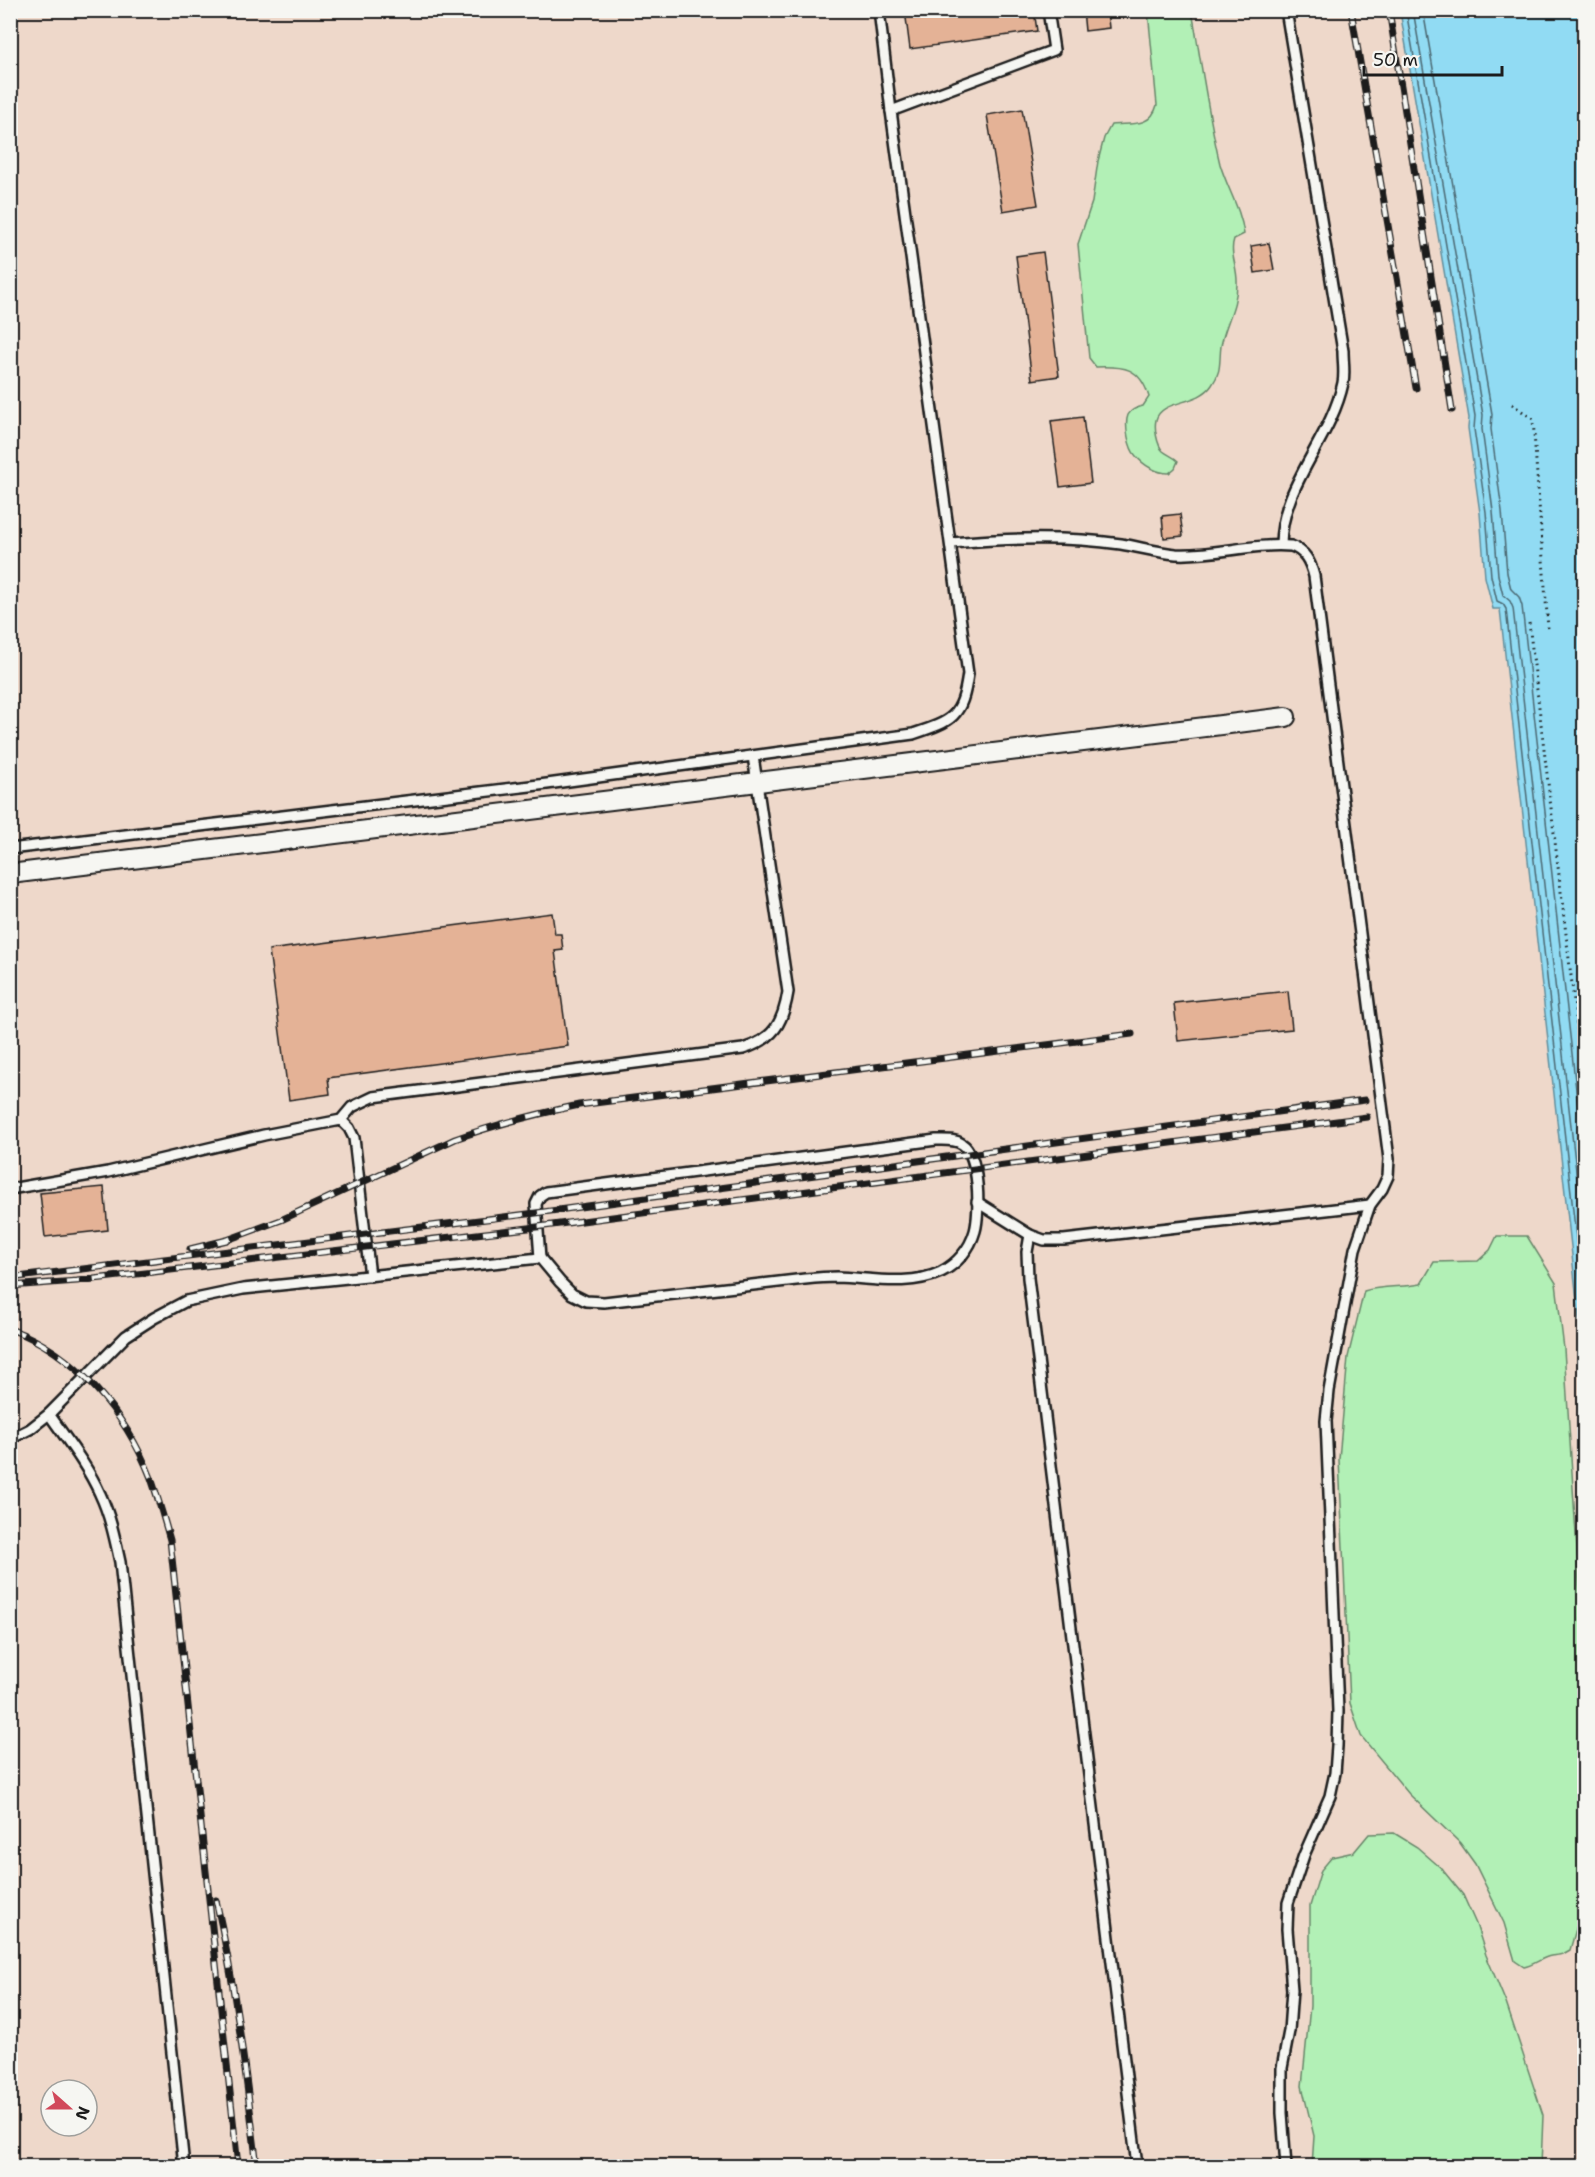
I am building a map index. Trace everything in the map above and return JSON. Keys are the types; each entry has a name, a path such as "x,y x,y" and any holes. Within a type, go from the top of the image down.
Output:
{"street":[{"path":"10,874 1286,717"}],"lane":[{"path":"10,849 535,786 913,734 945,723 957,712 964,699 968,674 879,10"},
{"path":"891,111 1054,50 1048,10"},
{"path":"1281,545 1281,529 1285,511 1332,415 1343,381 1344,365 1286,10"},
{"path":"951,543 1042,538 1120,544 1175,554 1281,545 1301,550 1314,576 1389,1151 1388,1176 1370,1205 1355,1249 1329,1391 1326,1421 1338,1711 1336,1764 1330,1796 1304,1855 1288,1903 1287,1929 1292,1989 1290,2022 1282,2068 1282,2113 1286,2166"},
{"path":"814,736 816,747"},
{"path":"10,1189 108,1172 264,1135 341,1120 352,1107 373,1097 743,1049 756,1045 776,1029 782,1018 788,992 753,756"},
{"path":"341,1120 349,1128 354,1138 370,1276"},
{"path":"936,1140 949,1140 962,1144 972,1155 976,1170 975,1230 965,1252 947,1268 921,1278 805,1279 604,1302 586,1301 572,1294 540,1258 536,1204 540,1196 546,1192 936,1140"},
{"path":"977,1202 1030,1235 1044,1240 1064,1240 1370,1205"},
{"path":"1030,1235 1027,1252 1028,1278 1137,2166"},
{"path":"10,1439 30,1429 49,1414 126,1336 186,1301 243,1289 540,1258"},
{"path":"49,1414 77,1452 100,1494 110,1518 120,1562 184,2166"}],"path":[{"path":"1512,404 1533,419 1548,629"},
{"path":"1529,623 1584,1085"}],"shaded area":[{"path":"11,11 1400,11 1469,417 1584,965 1584,2166 11,2166"}],"green space":[{"path":"1148,11 1192,11 1220,164 1240,216 1244,234 1234,239 1236,292 1221,346 1219,370 1215,380 1206,392 1172,405 1159,413 1156,420 1156,436 1159,445 1163,451 1178,461 1169,473 1155,470 1139,460 1129,443 1128,415 1132,410 1143,406 1149,397 1141,380 1130,370 1096,367 1089,358 1078,244 1092,202 1104,138 1111,125 1145,121 1150,118 1157,105"},
{"path":"1497,1236 1527,1236 1556,1283 1564,1349 1584,1658 1584,1901 1570,1950 1524,1967 1515,1961 1504,1923 1475,1864 1460,1843 1409,1794 1361,1736 1350,1703 1339,1459 1348,1357 1364,1291 1421,1284 1434,1262 1478,1261 1490,1250"},
{"path":"1394,1833 1417,1847 1441,1868 1463,1895 1476,1924 1506,2003 1543,2115 1541,2166 1312,2166 1314,2136 1302,2086 1310,2006 1310,1906 1321,1870 1332,1857 1354,1852 1369,1834"}],"water":[{"path":"1400,11 1584,11 1584,1363 1500,609 1493,609 1485,577 1480,513 1468,428 1469,418"}],"building":[{"path":"905,10 1034,10 1037,31 910,49"},
{"path":"1083,10 1107,10 1109,28 1085,31"},
{"path":"1022,109 1038,205 1003,211 987,115"},
{"path":"1269,243 1274,270 1255,273 1251,246"},
{"path":"1043,252 1059,376 1032,380 1016,256"},
{"path":"1083,417 1091,483 1060,487 1051,421"},
{"path":"1180,514 1183,536 1164,538 1162,516"},
{"path":"552,913 555,934 561,934 563,950 555,951 568,1046 328,1078 330,1094 289,1100 269,950"},
{"path":"1288,991 1292,1029 1178,1041 1174,1003"},
{"path":"104,1187 108,1230 45,1237 40,1193"}],"railway":[{"path":"1351,10 1416,388"},
{"path":"1389,10 1452,410"},
{"path":"190,1249 227,1240 281,1220 455,1139 563,1108 1132,1034"},
{"path":"10,1278 536,1213 1365,1100"},
{"path":"10,1286 77,1281 537,1227 1367,1117"},
{"path":"10,1329 56,1353 96,1388 113,1409 128,1431 151,1478 170,1540 238,2166"},
{"path":"216,1900 235,1999 257,2166"}]}
